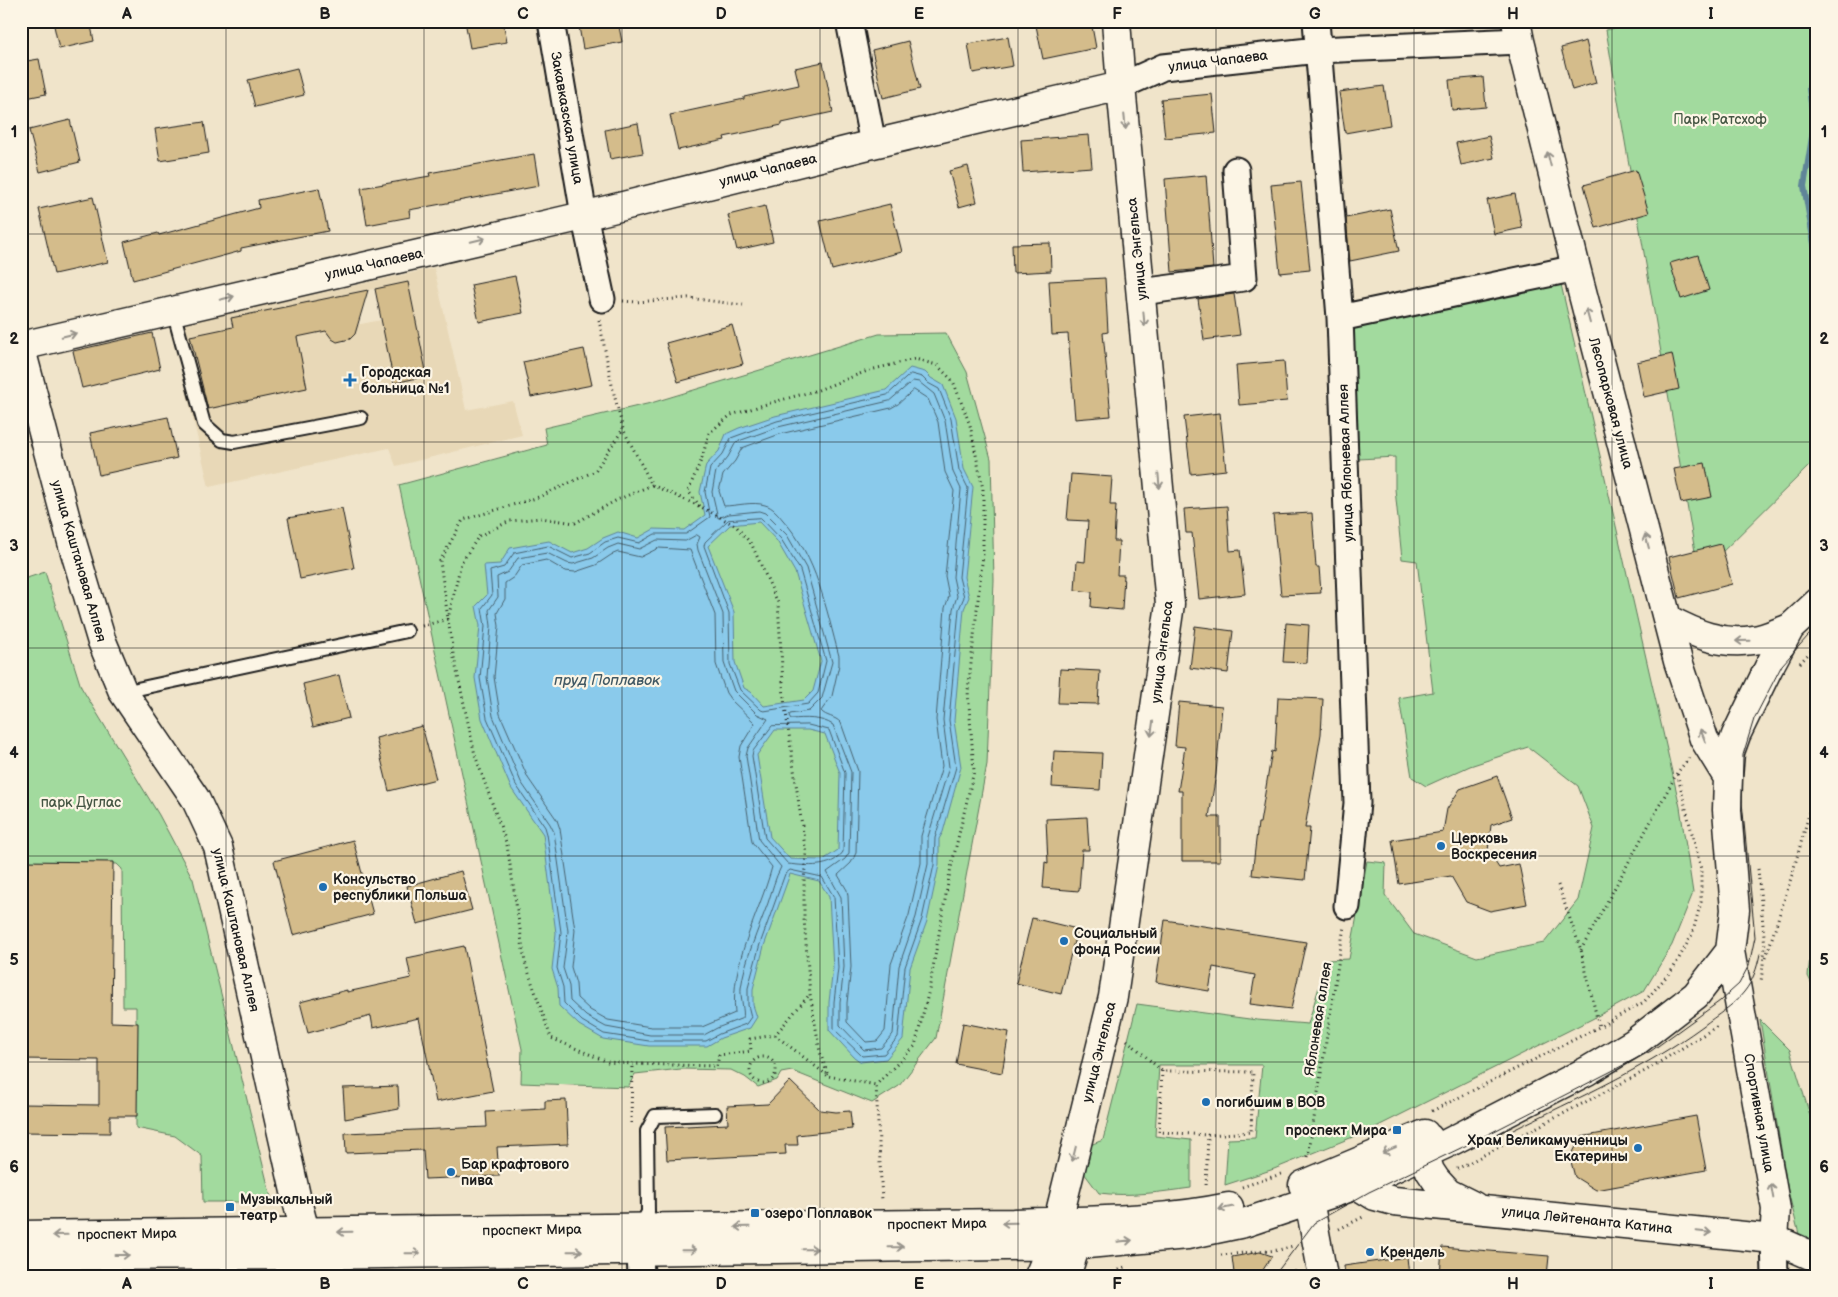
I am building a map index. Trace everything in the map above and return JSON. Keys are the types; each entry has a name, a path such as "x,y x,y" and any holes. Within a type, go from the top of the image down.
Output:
{"street":[{"name":"Закавказская улица","path":"551,21 584,215 602,299"},
{"path":"849,21 873,144"},
{"name":"улица Энгельса","path":"1066,1233 1113,996 1170,604 1116,21"},
{"name":"улица Яблоневая Аллея","path":"1316,21 1340,318 1357,803 1348,906"},
{"name":"улица Чапаева","path":"21,347 584,215 873,144 1121,86 1164,66 1518,31"},
{"name":"Лесопарковая улица","path":"1518,31 1576,268 1678,661 1704,739 1728,778"},
{"path":"1141,292 1244,278 1236,170"},
{"path":"1340,318 1576,268"},
{"name":"улица Каштановая Аллея","path":"21,347 72,542 101,639 123,692 195,798 218,846 311,1254"},
{"path":"1482,1210 1448,1193 1436,1180 1430,1171 1428,1133 1587,1070 1634,1043 1696,995 1730,951 1735,910 1727,810 1730,752 1736,734 1790,628 1817,603"},
{"path":"1667,619 1693,633 1719,641 1754,640 1790,628"},
{"name":"Спортивная улица","path":"1730,951 1739,1013 1776,1209 1774,1239 1775,1276"},
{"path":"1696,995 1714,998 1739,1013"},
{"name":"проспект Мира","path":"1303,1181 1357,1185 1428,1133"},
{"name":"проспект Мира","path":"21,1256 640,1252 1066,1233 1187,1234 1244,1223 1303,1181 1428,1133"},
{"path":"1303,1181 1323,1276"},
{"name":"улица Лейтенанта Катина","path":"1357,1185 1375,1196 1394,1201 1774,1239 1817,1258"},
{"path":"1039,1276 1066,1233"},
{"path":"1066,1233 1066,1276"},
{"name":"проспект Мира","path":"21,1235 311,1254"}],"lane":[{"path":"173,310 204,424 222,440 234,442 361,418"},
{"path":"123,692 407,631"},
{"path":"640,1252 648,1212 647,1131 655,1116 716,1114"}],"path":[{"path":"743,305 688,298 636,302 595,299 613,390 623,429 652,485 701,507 736,526 752,545 778,603 784,699 806,854 804,919 810,994 820,1052 828,1076"},
{"path":"701,507 688,491 702,458 709,433 732,415 818,390 870,370 915,359 937,365 953,381 970,425 983,489 983,554 968,691 974,771 950,872 929,990 916,1046 876,1084 882,1207"},
{"path":"623,429 595,471 540,497 464,520 440,561 453,653 474,755 507,845 525,962 551,1038 608,1062 716,1066 719,1055 751,1051"},
{"path":"448,619 461,563 479,536 510,520 541,518 575,523 617,500 652,485"},
{"path":"407,631 448,619"},
{"path":"1794,670 1817,645"},
{"path":"1428,1133 1644,1002 1673,969 1692,935 1701,902 1701,869 1677,773 1581,950"},
{"path":"1436,1180 1647,1070 1739,1013 1757,993 1761,982 1768,948 1782,908 1808,818 1817,773"},
{"path":"1758,863 1765,946 1761,982"},
{"path":"1558,885 1581,950 1599,1028"},
{"name":"Яблоневая аллея","path":"1303,1181 1348,906"},
{"path":"756,1059 751,1051 750,1039 774,1035 810,994"},
{"path":"774,1035 828,1076 876,1084"},
{"path":"1127,1039 1162,1071 1253,1072 1251,1132 1208,1135 1159,1132 1162,1071"},
{"path":"764,1057 772,1061 775,1068 774,1077 771,1080 763,1083 752,1078 750,1070 752,1062 756,1059 764,1057"},
{"path":"1206,1189 1208,1135"},
{"path":"1233,1190 1303,1181"},
{"path":"1279,1250 1316,1239 1394,1201"},
{"path":"1111,1276 1122,1268"}],"shaded area":[{"name":"Городская больница №1","path":"434,268 466,410 513,401 522,435 396,466 389,448 209,487 171,326","holes":["408,282 427,376 394,383 381,320 356,325 355,334 347,341 337,342 332,339 329,331 297,337 307,388 205,409 190,336 233,327 231,318"]}],"green space":[{"name":"Парк Ратсхоф","path":"1647,21 1817,21 1817,458 1699,575 1606,30"},
{"path":"1560,280 1680,807 1693,893 1672,945 1644,991 1592,1019 1370,1130 1274,1169 1225,1185 1228,1139 1255,1138 1262,1065 1159,1065 1155,1136 1191,1140 1191,1188 1134,1194 1099,1193 1084,1173 1089,1159 1090,1145 1103,1140 1137,1004 1257,1020 1308,1024 1327,960 1349,959 1367,861 1386,863 1385,895 1414,934 1477,957 1544,943 1578,900 1594,828 1578,786 1528,747 1470,766 1426,786 1412,777 1399,698 1433,692 1417,561 1402,559 1395,489 1395,457 1359,459 1354,438 1346,327"},
{"name":"пруд Поплавок","path":"946,333 967,372 991,459 994,580 987,764 936,1038 899,1086 872,1103 792,1071 781,1073 777,1080 758,1087 745,1077 731,1070 681,1069 635,1074 628,1087 521,1083 522,1049 399,485 547,445 544,428 651,403 879,334"},
{"name":"парк Дуглас","path":"45,572 81,687 159,815 193,879 272,1202 203,1202 202,1156 175,1136 136,1128 136,1007 123,1007 122,869 117,864 21,862 21,580"},
{"path":"1817,677 1817,735 1811,680"},
{"path":"1817,888 1817,995 1808,976"},
{"path":"1760,1020 1790,1050 1817,1138 1817,1245 1800,1238 1788,1191"}],"water":[{"name":"пруд Поплавок","path":"910,368 925,372 943,385 956,418 964,469 973,487 964,577 969,597 964,609 954,721 961,767 943,832 939,839 939,865 927,921 910,968 903,1039 886,1059 861,1062 829,1030 829,1002 833,968 829,897 819,881 790,874 764,946 753,989 753,1005 757,1017 750,1028 721,1038 707,1046 649,1046 603,1039 579,1025 559,1006 558,988 552,969 556,933 543,834 511,788 482,719 475,678 480,626 476,606 487,595 484,565 500,564 510,548 549,541 572,553 588,548 603,538 618,532 638,538 654,529 684,530 705,515 700,492 706,465 719,451 726,434 775,416 886,390","holes":["759,522 777,541 795,572 821,661 813,691 804,700 764,706 751,692 744,688 735,662 734,612 708,546 730,525","775,730 808,730 825,734 840,773 838,850 823,860 790,859 770,837 757,755"]}],"building":[{"path":"53,21 90,21 94,41 59,49"},
{"path":"465,21 503,21 507,42 470,48"},
{"path":"578,21 618,21 622,42 583,49"},
{"path":"1035,21 1091,21 1096,48 1043,59"},
{"path":"1008,37 1013,66 973,73 968,44"},
{"path":"908,41 920,89 883,98 872,50"},
{"path":"1586,41 1596,83 1572,90 1561,48"},
{"path":"39,59 46,94 21,99 21,62"},
{"path":"823,62 833,112 724,137 725,140 678,150 670,115 799,85 795,68"},
{"path":"297,68 304,95 255,107 248,80"},
{"path":"1483,77 1486,107 1452,110 1449,80"},
{"path":"1384,86 1390,125 1345,133 1339,92"},
{"path":"1212,94 1216,133 1165,138 1161,99"},
{"path":"70,120 80,162 40,172 29,130"},
{"path":"204,122 209,153 160,161 155,129"},
{"path":"638,123 643,153 610,159 605,130"},
{"path":"1089,135 1092,167 1023,172 1021,140"},
{"path":"1489,136 1494,158 1461,165 1456,143"},
{"path":"534,154 539,186 409,210 410,217 367,225 361,188 430,176 429,173"},
{"path":"968,166 977,202 959,207 949,171"},
{"path":"1636,170 1649,213 1596,228 1584,185"},
{"path":"1206,175 1213,268 1172,272 1165,179"},
{"path":"1301,182 1310,270 1280,273 1271,185"},
{"path":"319,188 328,231 241,248 241,251 133,280 124,242 158,233 159,235 259,208 258,200"},
{"path":"1515,194 1522,228 1494,234 1487,200"},
{"path":"93,197 108,262 54,274 39,209"},
{"path":"890,204 902,252 832,270 820,221"},
{"path":"765,206 773,242 737,250 728,215"},
{"path":"1390,209 1399,251 1350,261 1346,218"},
{"path":"1050,243 1051,271 1013,273 1012,244"},
{"path":"1698,255 1709,290 1681,299 1670,263"},
{"path":"515,276 523,313 479,322 471,285"},
{"path":"1105,278 1108,332 1103,333 1111,416 1075,419 1068,334 1052,335 1049,281"},
{"path":"408,282 427,376 394,383 375,289"},
{"path":"368,290 355,334 350,339 337,342 326,331 297,337 307,388 208,409 190,336 233,327 231,318"},
{"path":"1234,294 1240,335 1204,340 1198,299"},
{"path":"732,325 743,364 678,382 666,343"},
{"path":"152,333 160,369 82,388 73,351"},
{"path":"584,349 592,385 531,397 523,362"},
{"path":"1672,354 1679,389 1644,397 1637,362"},
{"path":"1284,361 1287,401 1239,405 1236,365"},
{"path":"1220,413 1226,470 1191,474 1184,417"},
{"path":"168,417 177,458 99,475 90,433"},
{"path":"1705,463 1712,497 1681,503 1674,469"},
{"path":"1071,474 1112,477 1110,505 1116,505 1114,541 1119,541 1117,575 1124,575 1122,610 1091,607 1092,592 1075,590 1077,561 1085,562 1088,521 1067,520"},
{"path":"1227,506 1230,551 1240,550 1245,594 1199,599 1192,533 1186,533 1184,509"},
{"path":"342,508 354,568 300,579 288,518"},
{"path":"1312,513 1316,567 1319,567 1321,593 1281,595 1273,515"},
{"path":"1721,544 1732,584 1679,598 1669,557"},
{"path":"1286,623 1309,625 1307,663 1283,662"},
{"path":"1195,626 1233,631 1228,673 1190,668"},
{"path":"1060,669 1100,671 1098,704 1058,703"},
{"path":"339,675 349,718 313,727 303,684"},
{"path":"1278,697 1323,699 1321,734 1305,828 1310,828 1305,880 1252,875 1258,823 1260,823 1272,751 1275,752"},
{"path":"1179,702 1222,706 1216,774 1209,817 1220,817 1220,861 1182,861 1182,791 1178,791 1185,747 1175,746"},
{"path":"422,726 436,779 389,791 376,738"},
{"path":"1054,751 1102,753 1100,790 1052,787"},
{"name":"Церковь Воскресения","path":"1497,776 1512,818 1491,825 1488,851 1499,868 1519,864 1527,904 1490,911 1466,902 1451,876 1399,884 1392,840 1443,832 1447,809 1460,789"},
{"path":"1087,817 1089,850 1082,850 1079,891 1043,888 1045,862 1048,863 1046,819"},
{"name":"Консульство республики Польша","path":"353,840 373,914 293,935 274,861"},
{"path":"21,861 113,862 111,1022 138,1023 137,1116 110,1116 110,1133 21,1132 21,1104 99,1105 99,1060 21,1059"},
{"path":"461,871 472,910 417,924 407,886"},
{"path":"1032,918 1077,929 1061,994 1016,983"},
{"path":"1165,920 1306,942 1291,1009 1250,1004 1255,975 1213,967 1209,991 1156,982"},
{"path":"464,946 493,1091 436,1102 419,1018 373,1028 371,1016 308,1033 300,1002 347,990 347,992 411,978 407,958"},
{"path":"963,1023 1009,1032 1002,1073 956,1064"},
{"path":"790,1081 820,1110 850,1111 852,1129 797,1135 798,1145 785,1145 786,1154 667,1160 665,1127 728,1124 727,1106 768,1104"},
{"path":"398,1086 399,1109 345,1119 343,1088"},
{"path":"566,1100 568,1144 497,1147 499,1176 425,1179 423,1150 346,1153 345,1133 487,1127 486,1112 545,1109 545,1101"},
{"name":"Храм Великамученницы Екатерины","path":"1696,1116 1706,1170 1596,1190 1575,1177 1570,1158 1581,1137"},
{"path":"1442,1247 1549,1256 1547,1276 1440,1276"},
{"path":"1260,1252 1272,1256 1259,1276 1241,1276 1234,1273 1232,1257"},
{"path":"1407,1257 1409,1276 1345,1276 1344,1266"}],"waterway":[{"path":"1817,60 1809,88 1814,125 1804,186 1817,261"},
{"path":"1817,462 1815,464 1817,476"}],"tram line":[{"path":"1274,1276 1314,1223 1369,1192 1465,1146 1651,1051 1720,1001 1739,984 1749,965 1755,937 1742,802 1743,755 1754,719 1782,665 1817,626"},
{"path":"1513,1130 1634,1069 1681,1042 1740,997 1750,983 1760,954"}],"place":[{"name":"Городская больница №1","path":"350,380"},
{"name":"Церковь Воскресения","path":"1441,846"},
{"name":"Консульство республики Польша","path":"323,887"},
{"name":"Социальный фонд России","path":"1064,941"},
{"name":"погибшим в ВОВ","path":"1206,1102"},
{"name":"проспект Мира","path":"1397,1130"},
{"name":"Храм Великамученницы Екатерины","path":"1638,1148"},
{"name":"Бар крафтового пива","path":"451,1172"},
{"name":"Музыкальный театр","path":"230,1207"},
{"name":"озеро Поплавок","path":"755,1213"},
{"name":"Крендель","path":"1370,1252"}]}
